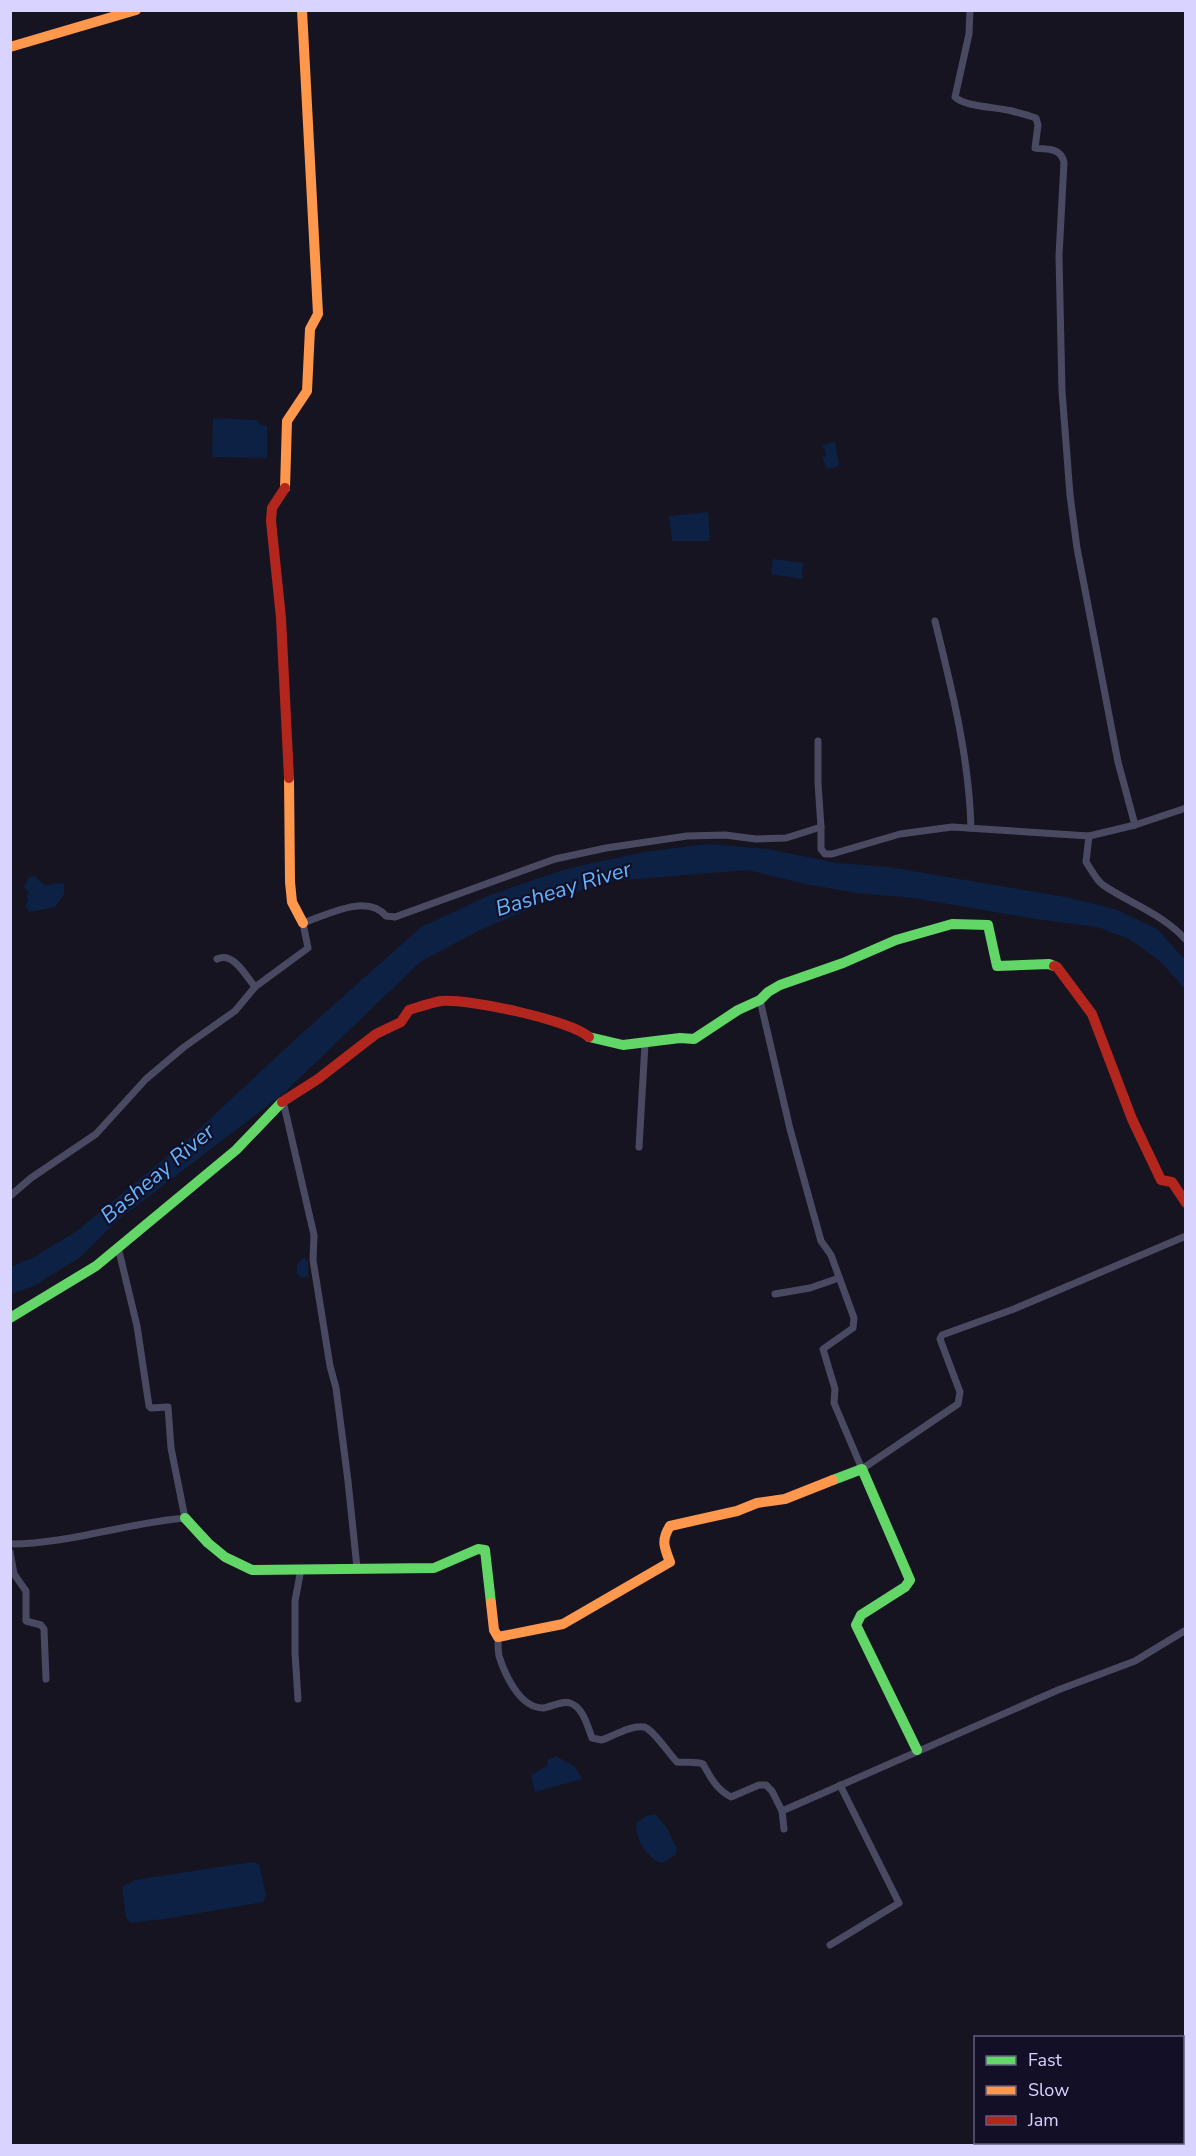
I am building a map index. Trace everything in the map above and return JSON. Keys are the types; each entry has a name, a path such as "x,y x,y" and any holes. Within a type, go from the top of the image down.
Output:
{"street":[{"path":"10,47 136,10"},
{"path":"10,1196 31,1178 96,1134 146,1079 184,1047 235,1011 255,987 308,948 303,923 292,902 290,882 289,771 281,618 271,521 272,508 285,491 287,421 307,391 310,329 318,314 302,10"},
{"path":"970,10 969,34 955,97 965,103 1013,111 1036,118 1038,125 1035,148 1056,150 1065,162 1059,268 1063,413 1070,495 1077,548 1118,762 1135,825"},
{"path":"935,621 956,710 970,787 971,828"},
{"path":"818,741 821,849 825,854 900,834 952,827 1089,836 1135,825 1185,808"},
{"path":"303,923 354,906 374,906 386,916 395,917 555,859 606,848 687,836 786,838 821,827"},
{"path":"1089,836 1086,862 1101,884 1149,910 1177,930 1185,940"},
{"path":"10,1318 96,1266 236,1150 283,1101 318,1079 376,1034 401,1022 409,1010 442,1001 477,1004 557,1021 582,1031 591,1039 623,1045 680,1038 694,1040 738,1010 760,1000 780,985 843,963 896,940 952,924 988,925 997,966 1049,964 1057,967 1092,1014 1132,1119 1161,1180 1172,1182 1185,1203"},
{"path":"217,959 222,956 231,959 255,987"},
{"path":"760,1000 790,1129 809,1198 822,1241 831,1255 854,1325 823,1349 835,1389 834,1403 910,1580 905,1587 861,1615 856,1625 917,1750"},
{"path":"639,1147 645,1044"},
{"path":"283,1101 314,1235 312,1260 330,1366 336,1388 357,1568"},
{"path":"498,1637 563,1624 670,1562 665,1549 664,1535 670,1526 785,1498 862,1469 958,1404 960,1392 940,1339 942,1335 1014,1309 1185,1236"},
{"path":"118,1247 137,1326 149,1406 151,1408 168,1407 171,1448 185,1518 208,1543 225,1557 252,1570 434,1568 478,1549 485,1550 499,1655 512,1684 524,1700 541,1708 565,1702 572,1703 581,1711 592,1738 597,1740 644,1727 651,1731 677,1762 696,1761 703,1764 716,1787 731,1797 759,1785 766,1785 772,1791 782,1811 784,1829"},
{"path":"774,1294 810,1288 839,1278"},
{"path":"10,1544 34,1544 156,1521 185,1518"},
{"path":"10,1552 14,1574 26,1591 26,1621 41,1625 44,1629 46,1679"},
{"path":"298,1699 295,1601 301,1569"},
{"path":"782,1811 1058,1690 1135,1661 1185,1630"},
{"path":"830,1945 899,1903 840,1785"}],"water":[{"path":"213,418 257,420 259,424 267,426 267,458 212,457"},
{"path":"835,441 839,466 827,469 822,457 826,457 825,449 821,446"},
{"path":"708,512 710,541 672,541 669,516"},
{"path":"773,559 803,563 802,579 771,574"},
{"name":"Basheay River","path":"707,844 767,849 837,863 889,867 1065,897 1115,909 1157,929 1185,960 1185,989 1160,961 1129,939 1097,927 914,898 857,893 805,884 748,870 612,881 551,900 482,929 420,962 284,1093 119,1219 79,1258 34,1286 11,1294 11,1267 34,1257 77,1231 186,1141 421,927 490,895 566,869 644,852"},
{"path":"35,876 46,885 64,884 64,894 55,907 30,912 25,906 28,901 26,896 29,893 24,887 29,877"},
{"path":"305,1258 308,1261 308,1276 302,1278 297,1274 297,1266 301,1259"},
{"path":"556,1756 575,1767 582,1779 535,1792 531,1775 547,1766 548,1760"},
{"path":"655,1814 667,1828 677,1849 675,1855 662,1863 646,1852 636,1829 636,1823 646,1816"},
{"path":"252,1862 259,1864 266,1895 263,1902 130,1923 126,1917 122,1887 135,1880"}],"traffic: fast":[{"path":"589,1037 623,1045 680,1038 694,1039 738,1010 760,1000 780,985 843,963 896,940 952,924 988,925 997,966 1049,964 1054,966"},
{"path":"10,1318 96,1266 236,1150 282,1102"},
{"path":"833,1480 862,1469 910,1580 905,1587 861,1615 856,1625 917,1750"},
{"path":"185,1518 208,1543 225,1557 252,1570 434,1568 478,1549 485,1550 491,1603"}],"traffic: slow":[{"path":"10,47 136,10"},
{"path":"285,488 287,421 307,391 310,329 318,314 302,10"},
{"path":"289,778 290,882 292,902 303,923"},
{"path":"491,1603 494,1630 498,1637 563,1624 670,1562 664,1544 665,1535 670,1526 737,1511 757,1503 785,1499 833,1480"}],"traffic: jam":[{"path":"285,488 272,508 271,521 281,618 289,778"},
{"path":"1054,966 1092,1014 1132,1119 1161,1180 1172,1182 1186,1203"},
{"path":"282,1102 318,1079 376,1034 401,1022 409,1010 441,1001 472,1003 540,1017 578,1030 589,1037"}]}
